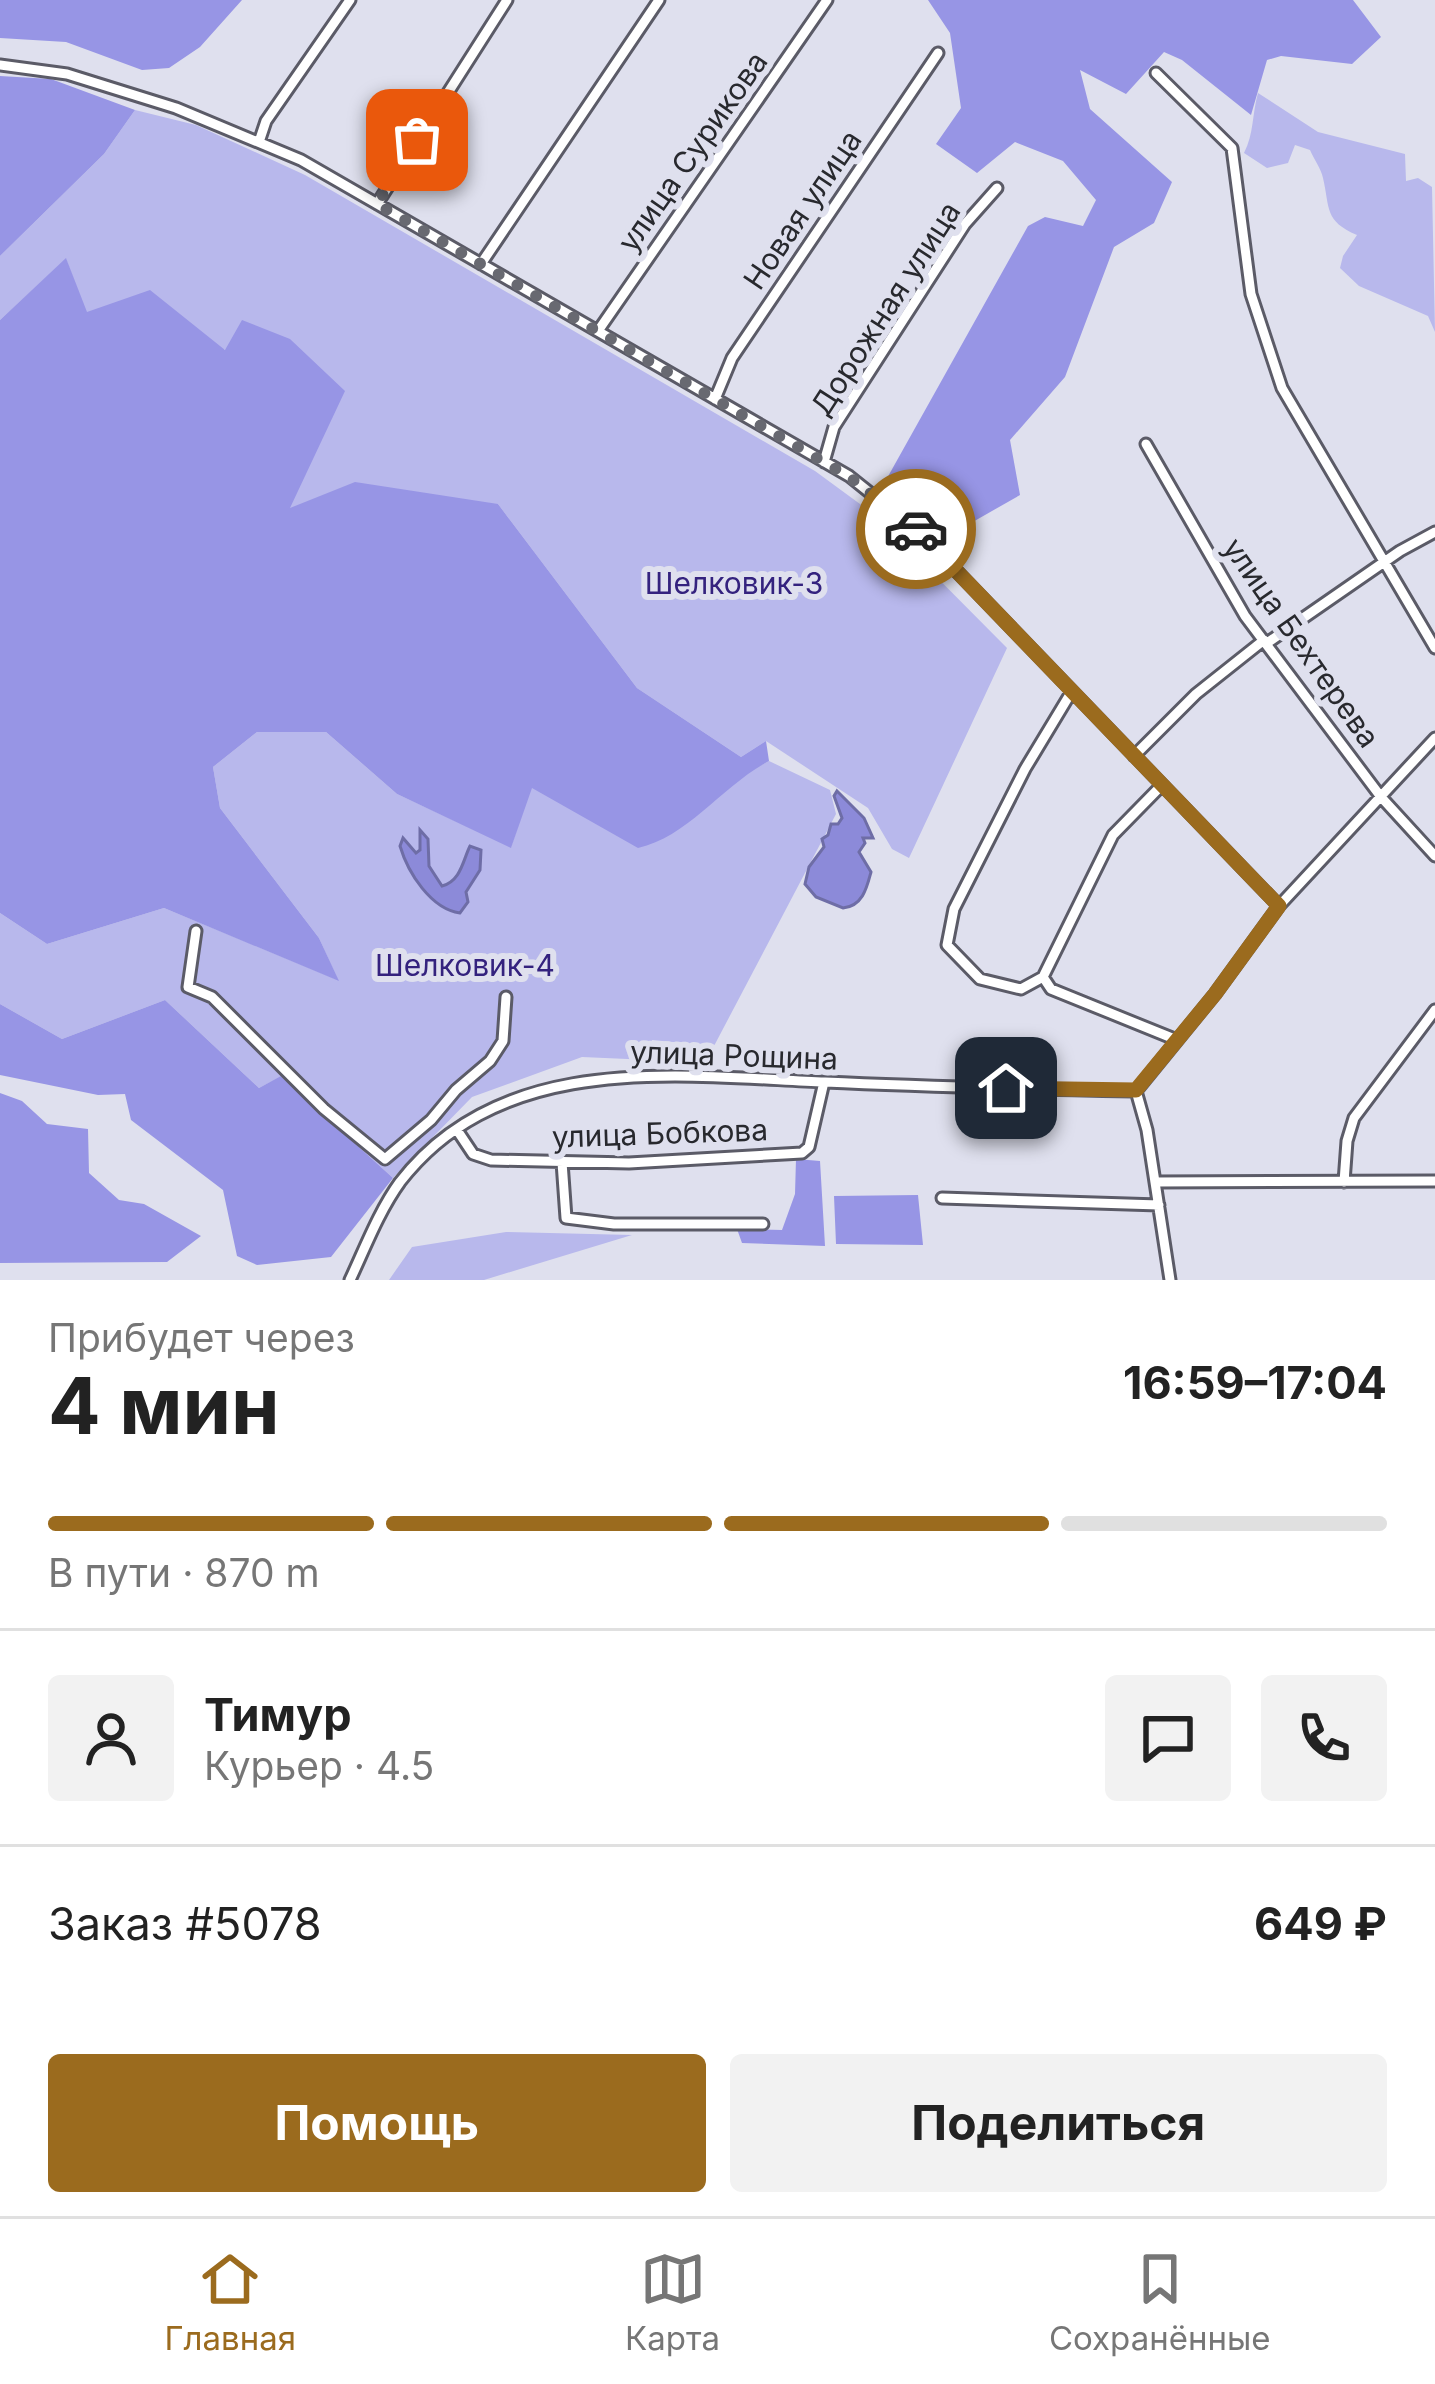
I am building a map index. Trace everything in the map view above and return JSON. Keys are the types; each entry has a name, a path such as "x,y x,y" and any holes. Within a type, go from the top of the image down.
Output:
{"street":[{"path":"259,142 266,121 350,0"},
{"path":"377,204 507,0"},
{"path":"481,264 659,0"},
{"name":"улица Сурикова","path":"598,331 827,0"},
{"name":"Новая улица","path":"715,399 732,358 938,53"},
{"path":"0,65 67,74 176,108 301,160 824,461 919,532 1279,906"},
{"path":"1156,73 1232,148 1251,294 1282,388 1435,648"},
{"name":"Дорожная улица","path":"824,461 834,427 965,224 997,188"},
{"name":"улица Бехтерева","path":"1146,445 1200,542 1265,642 1381,796 1435,856"},
{"path":"1134,756 1196,694 1265,642 1435,532"},
{"path":"1072,691 1025,769 954,909 947,946 980,979 1021,988 1043,976 1113,835 1161,786"},
{"path":"1170,1280 1136,1090 1279,906 1435,739"},
{"path":"196,931 188,987 212,997 324,1109 385,1159 400,1183"},
{"path":"1043,976 1051,989 1177,1040"},
{"path":"385,1159 490,1060 503,1041 506,997"},
{"path":"1344,1182 1346,1141 1354,1118 1435,1010"},
{"name":"улица Рощина","path":"350,1280 400,1183 428,1153 490,1109 542,1090 657,1073 1136,1090"},
{"name":"улица Бобкова","path":"457,1130 473,1154 491,1160 628,1163 802,1153 809,1147 824,1082"},
{"path":"562,1162 566,1218 614,1224 763,1224"},
{"path":"1155,1182 1435,1181"},
{"path":"942,1198 1159,1205"}],"green space":[{"path":"1258,93 1318,132 1405,154 1406,181 1418,178 1432,187 1435,332 1428,316 1359,286 1340,268 1357,235 1334,219 1310,150 1295,145 1288,163 1267,168 1244,153"},
{"name":"Шелковик-3","path":"135,110 196,125 305,175 815,471 875,515 1007,648 909,858 892,849 868,808 766,741 741,757 637,688 498,504 289,509 226,350 86,312 66,259 0,320 0,256 104,154"},
{"name":"Шелковик-4","path":"257,732 326,732 397,794 511,847 531,788 746,773 769,761 830,790 836,814 714,1046 652,1040 650,1060 582,1057 472,1097 393,1178 282,1076 259,1088 165,1000 62,1039 0,1004 0,913 47,944 164,908 338,980 319,938 220,808 213,767"},
{"path":"506,1232 632,1235 484,1280 389,1280 412,1247"}],"shaded area":[{"path":"0,0 242,0 200,47 169,68 142,70 66,42 0,38"},
{"path":"928,0 1353,0 1381,37 1352,64 1281,56 1267,60 1251,115 1182,60 1164,52 1126,94 1080,70 1090,109 1172,182 1154,223 1114,247 1065,377 1010,440 1020,495 964,527 881,489 1028,226 1045,217 1083,226 1096,200 1063,161 1015,142 977,173 936,144 961,108 950,33"},
{"path":"0,76 51,79 135,110 104,154 0,256"},
{"path":"66,258 87,312 150,290 225,350 242,320 290,339 345,391 290,508 355,482 498,504 637,688 741,757 766,741 769,761 673,833 638,848 532,788 511,848 397,794 326,732 257,732 213,767 220,808 319,938 339,981 164,908 47,944 0,913 0,320"},
{"path":"837,791 864,818 873,838 863,838 859,852 871,872 866,889 860,900 843,908 816,897 805,884 809,867 824,847 822,839 831,824 842,818 834,796"},
{"path":"420,830 428,839 429,866 442,886 457,875 470,846 481,850 480,870 460,913 430,897 409,867 400,846 403,838 416,853 420,850"},
{"path":"165,1000 259,1088 281,1076 393,1178 331,1257 257,1265 237,1256 223,1190 131,1120 125,1094 98,1095 0,1075 0,1004 62,1039"},
{"path":"0,1093 22,1101 47,1124 88,1129 89,1173 119,1200 144,1204 201,1236 167,1262 0,1263"},
{"path":"796,1159 820,1161 825,1246 742,1243 737,1229 782,1230 795,1194"},
{"path":"918,1195 923,1245 836,1244 834,1196"}],"way so far":[{"path":"417,140 377,204 848,476 916,529"}],"route":[{"path":"916,529 1279,906 1136,1090 1006,1088"}]}
